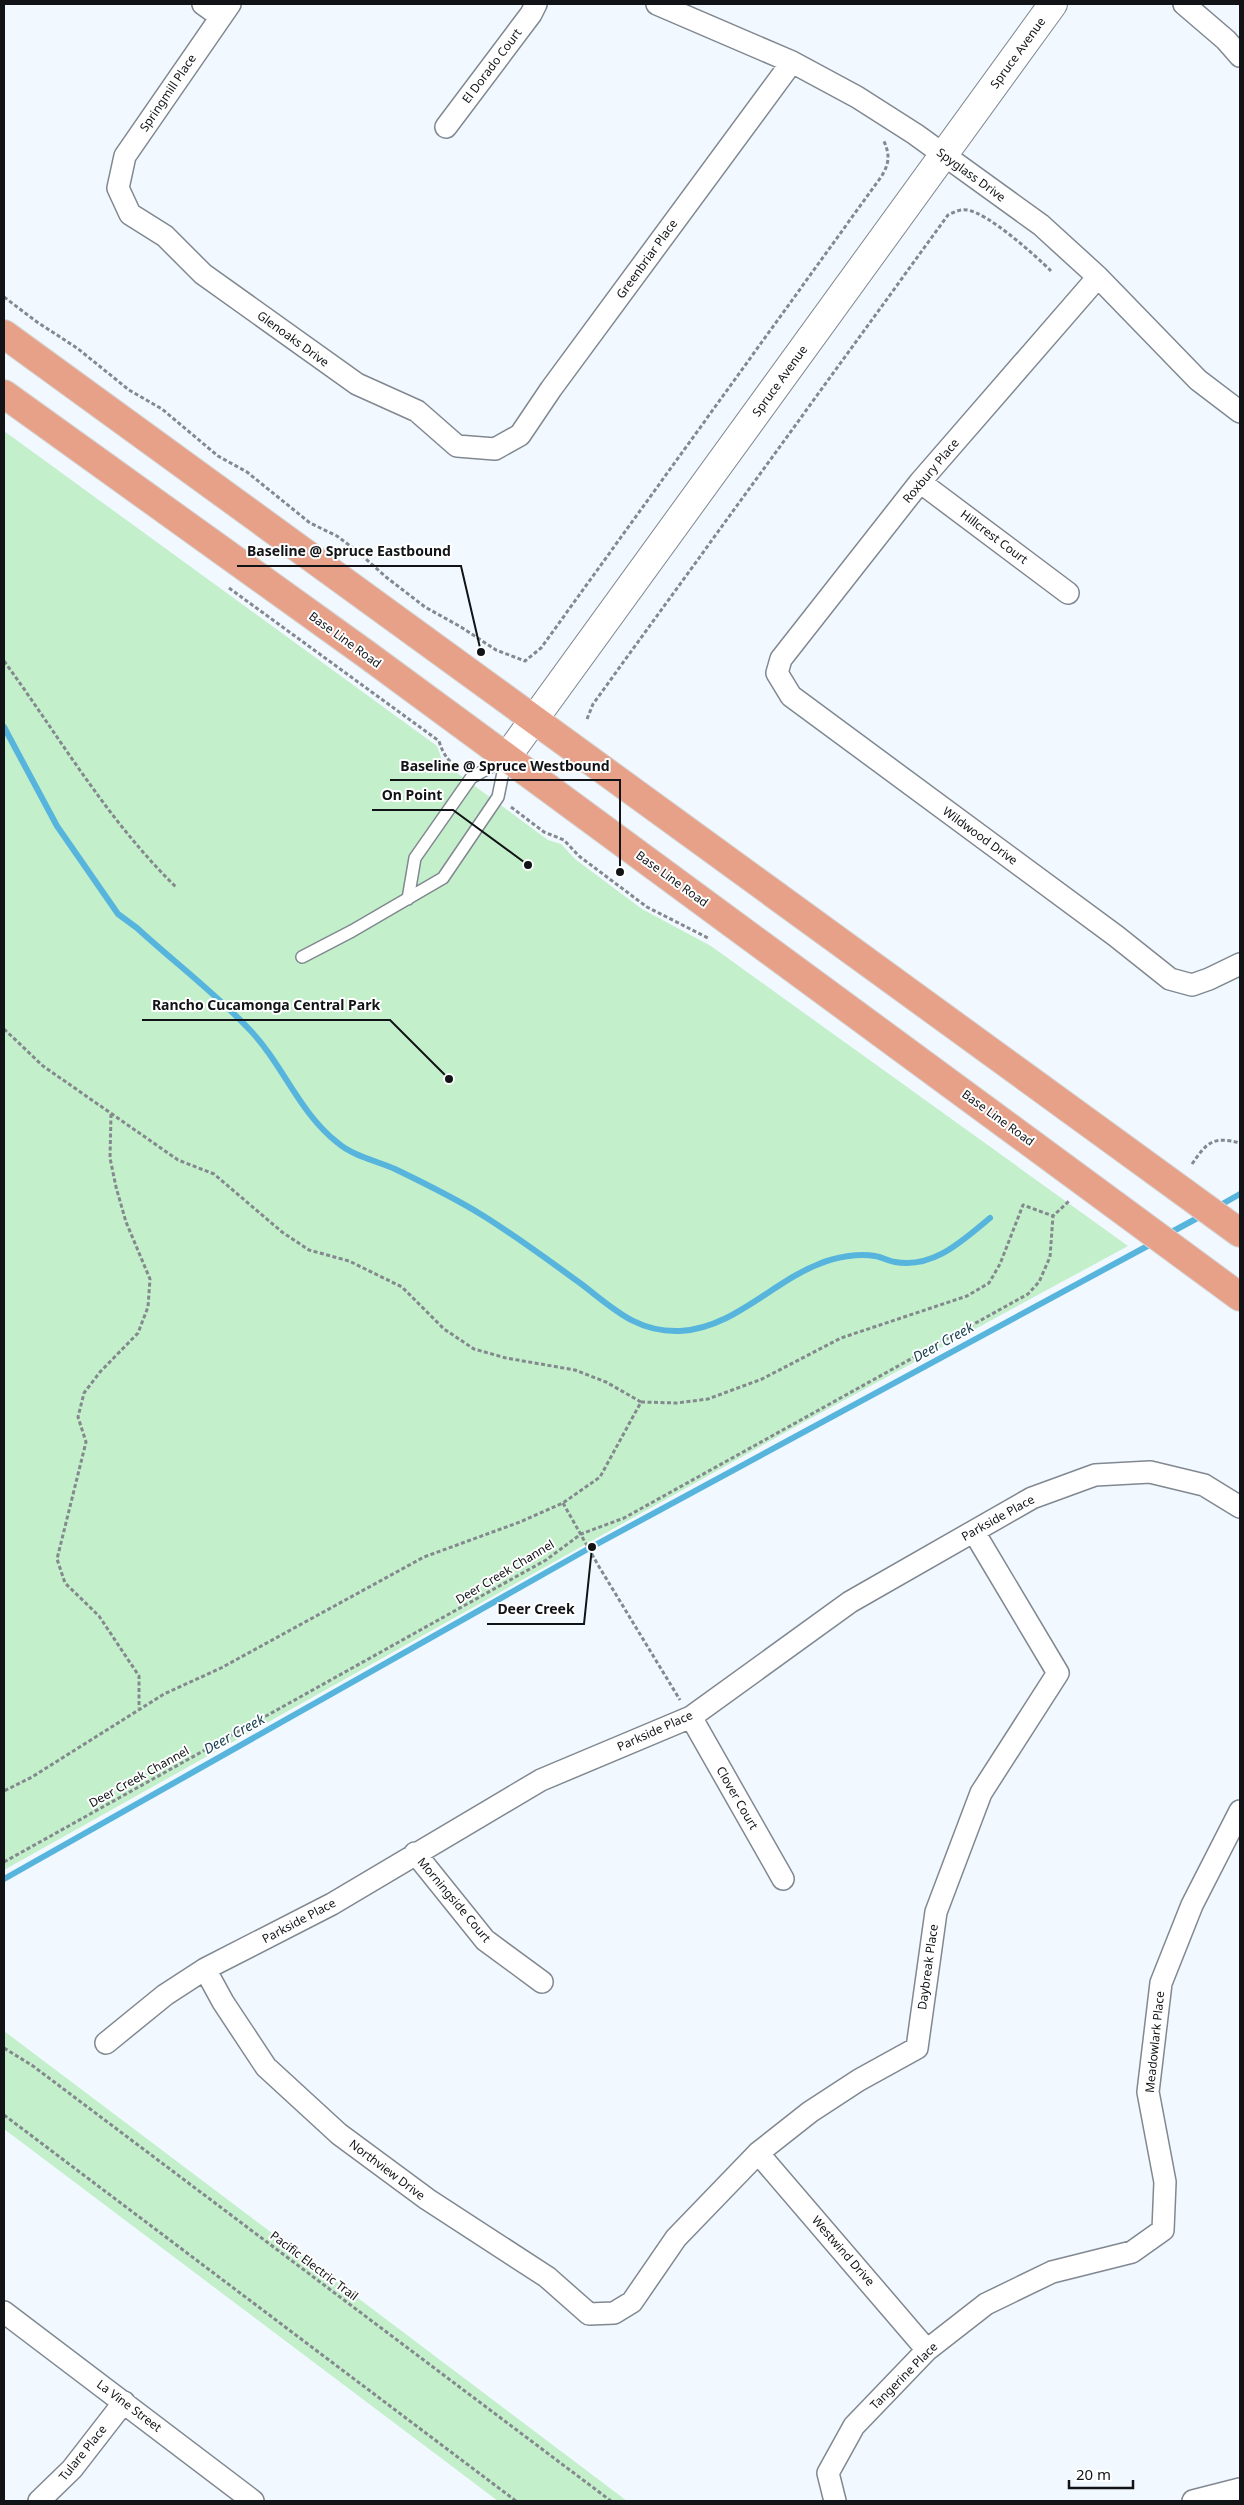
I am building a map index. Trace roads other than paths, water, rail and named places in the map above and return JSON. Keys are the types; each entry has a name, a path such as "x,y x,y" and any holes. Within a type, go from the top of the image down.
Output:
{"main road":[{"path":"4,334 1221,1219"},
{"name":"Base Line Road","path":"4,394 366,654 1240,1297"}],"street":[{"path":"203,4 225,10"},
{"name":"El Dorado Court","path":"446,127 531,14 536,4"},
{"name":"Spyglass Drive","path":"657,4 792,62 857,97 944,155 1041,226 1098,277 1198,380 1240,412"},
{"name":"Spruce Avenue","path":"506,758 532,719 1053,4"},
{"path":"1184,4 1236,41"},
{"name":"Springmill Place","path":"118,188 125,156 225,10"},
{"name":"Greenbriar Place","path":"495,449 520,435 551,389 792,62"},
{"name":"Glenoaks Drive","path":"118,188 130,214 165,236 203,274 357,384 417,411 457,446 495,449"},
{"name":"Roxbury Place","path":"778,673 781,659 920,482 1098,277"},
{"name":"Hillcrest Court","path":"920,482 1068,593"},
{"name":"Wildwood Drive","path":"778,673 791,696 1109,930 1170,979 1192,985 1240,964"},
{"name":"Parkside Place","path":"106,2043 165,1995 205,1969 332,1904 415,1853 541,1780 691,1717 850,1602 1032,1498 1095,1475 1150,1472 1204,1485 1240,1507"},
{"name":"Daybreak Place","path":"614,2313 632,2302 676,2238 758,2153 818,2107 860,2080 917,2048 936,1912 980,1793 1058,1673 974,1532"},
{"name":"Clover Court","path":"691,1717 783,1879"},
{"name":"Meadowlark Place","path":"1163,2230 1165,2182 1148,2092 1160,1983 1192,1905 1240,1811"},
{"name":"Morningside Court","path":"415,1853 485,1940 542,1982"},
{"name":"Northview Drive","path":"205,1969 223,2002 266,2067 339,2134 427,2200 547,2277 589,2314 614,2313"},
{"name":"Westwind Drive","path":"758,2153 927,2350"},
{"name":"Tangerine Place","path":"835,2501 828,2473 854,2426 927,2350 986,2304 1052,2272 1132,2252 1163,2230"},
{"name":"La Vine Street","path":"4,2312 254,2501"},
{"name":"Tulare Place","path":"39,2501 72,2469 124,2402"},
{"path":"1207,2499 1240,2488"}],"lane":[{"path":"408,898 416,858 471,778 506,758"},
{"path":"302,957 443,878 498,798 506,758"}],"waterway":[{"path":"4,727 57,826 118,914 137,928 208,990 249,1029 272,1057 302,1103 324,1131 344,1148 406,1174 482,1215 544,1257 614,1309 637,1323 650,1328 664,1330 680,1331 700,1328 718,1322 802,1272 825,1262 847,1256 862,1255 895,1262 909,1263 922,1261 947,1251 990,1218"},
{"name":"Deer Creek","path":"1217,1207 1240,1194"},
{"name":"Deer Creek","path":"1166,1235 1203,1215"},
{"name":"Deer Creek","path":"4,1879 586,1550 1153,1243"}],"place":[{"name":"Baseline @ Spruce Eastbound","path":"481,652"},
{"name":"On Point","path":"528,865"},
{"name":"Baseline @ Spruce Westbound","path":"620,872"},
{"name":"Rancho Cucamonga Central Park","path":"449,1079"},
{"name":"Deer Creek","path":"592,1547"}]}
